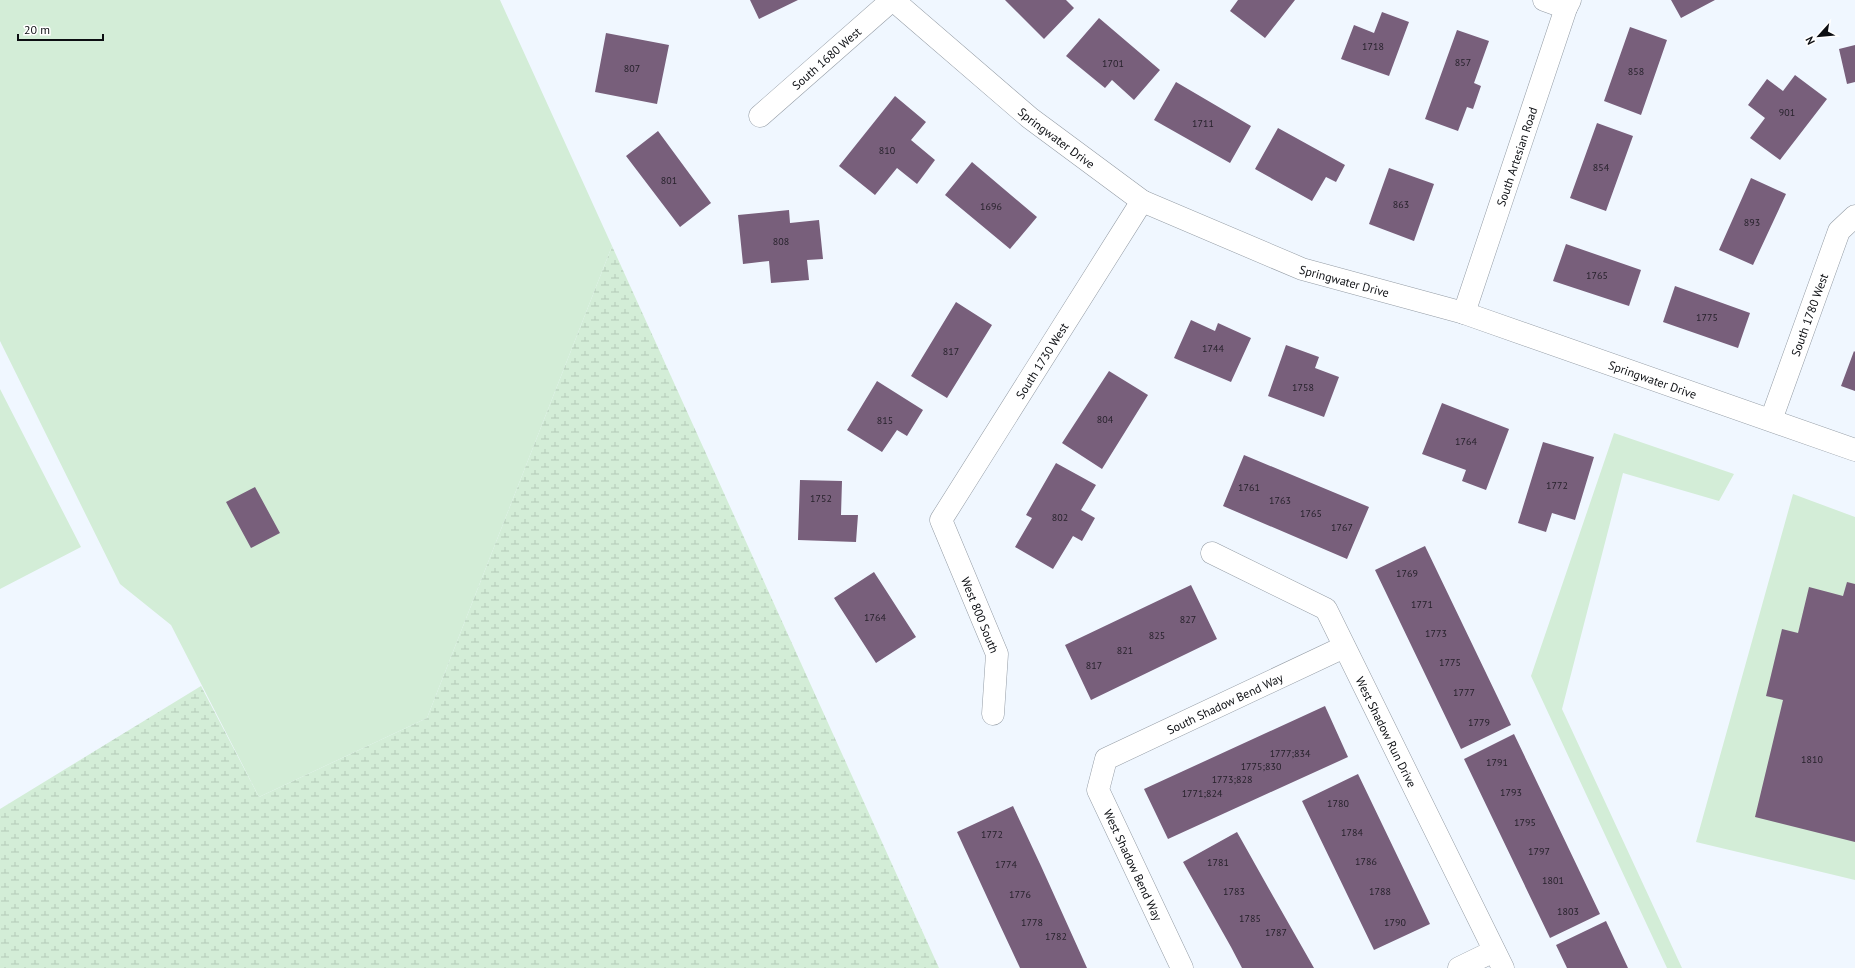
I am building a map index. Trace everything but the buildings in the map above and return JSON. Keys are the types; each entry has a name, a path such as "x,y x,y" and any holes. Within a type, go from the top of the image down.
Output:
{"street":[{"name":"South 1680 West","path":"760,116 892,0"},
{"name":"Springwater Drive","path":"892,0 1030,118 1142,201 1302,269 1464,313 1855,450"},
{"path":"1544,0 1568,4"},
{"name":"South Artesian Road","path":"1464,313 1568,4"},
{"name":"South 1730 West","path":"941,520 1142,201"},
{"name":"South 1780 West","path":"1771,420 1839,231 1855,216"},
{"name":"West 800 South","path":"941,520 997,654 993,714"},
{"name":"West Shadow Run Drive","path":"1212,553 1326,609 1498,959"},
{"name":"South Shadow Bend Way","path":"1106,759 1344,647"},
{"name":"West Shadow Bend Way","path":"1106,759 1098,790 1182,968"},
{"path":"1459,968 1498,959"}],"green space":[{"path":"0,0 500,0 612,246 427,718 259,797 171,625 120,584 0,341"},
{"path":"612,246 939,968 0,968 0,809 201,686 259,797 427,718"},
{"path":"0,389 81,547 0,589"},
{"path":"1614,433 1734,474 1719,501 1623,473 1562,709 1682,968 1667,968 1531,676"},
{"path":"1793,494 1855,517 1855,880 1696,842"}]}
